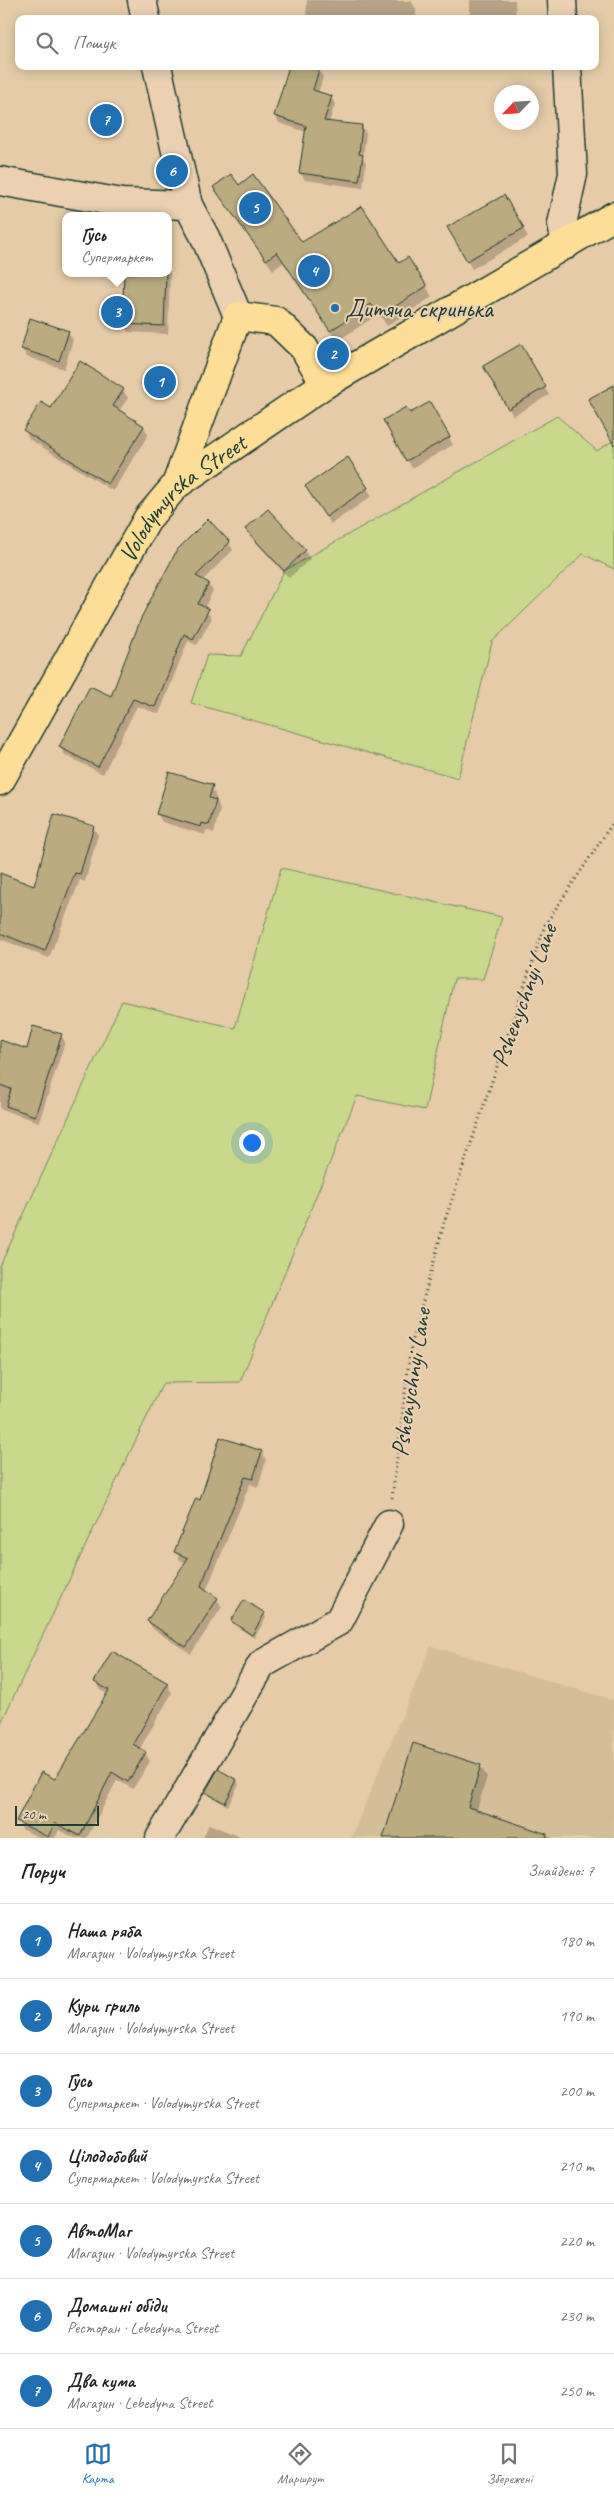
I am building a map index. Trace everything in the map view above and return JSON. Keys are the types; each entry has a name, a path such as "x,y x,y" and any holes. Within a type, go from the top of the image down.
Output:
{"main road":[{"name":"Volodymyrska Street","path":"0,781 148,518 176,485 325,384 614,216"},
{"path":"176,485 238,316 276,321 304,348 325,384"}],"street":[{"path":"142,0 145,15"},
{"path":"562,0 564,15"},
{"path":"158,70 188,205 206,237 238,316"},
{"path":"566,70 574,174 562,224 566,245"},
{"path":"0,181 122,203 188,205"},
{"path":"160,1838 262,1664 339,1621 389,1524"}],"path":[{"name":"Pshenychnyi Lane","path":"389,1524 412,1345 445,1220 545,925 614,821"}],"shaded area":[{"path":"431,1646 614,1700 614,1838 351,1838"}],"green space":[{"path":"557,416 597,451 614,440 614,569 583,554 492,642 458,778 191,703 207,655 241,656 284,571"},
{"path":"281,868 502,917 483,979 454,979 425,1110 357,1096 240,1382 163,1383 0,1725 0,1266 122,1001 235,1028"}],"building":[{"path":"288,70 319,70 313,90 332,96 324,121 362,125 359,154 363,155 359,181 299,173 306,126 274,116"},
{"path":"231,174 239,185 253,174 302,242 362,206 399,263 408,257 427,286 380,316 371,304 330,331 277,252 266,260 213,187"},
{"path":"504,195 524,228 467,261 447,227"},
{"path":"124,277 166,277 164,326 122,324"},
{"path":"30,318 69,331 59,361 21,349"},
{"path":"521,344 546,387 508,409 483,366"},
{"path":"80,361 124,389 113,406 144,426 108,484 23,430 41,402 51,408"},
{"path":"614,385 614,445 588,399"},
{"path":"430,402 450,437 406,461 383,420 406,407 410,413"},
{"path":"348,457 368,488 326,517 305,486"},
{"path":"268,509 306,550 284,571 245,529"},
{"path":"208,519 230,542 196,576 209,583 198,604 209,609 193,639 184,634 155,707 133,699 98,767 59,747 90,686 111,696 142,616 177,550"},
{"path":"169,772 213,785 209,798 216,800 209,825 202,823 201,827 156,814"},
{"path":"54,814 94,826 80,874 75,873 45,951 0,933 0,873 34,886"},
{"path":"33,1026 62,1034 35,1116 6,1106 11,1089 0,1085 0,1040 27,1049"},
{"path":"220,1437 262,1451 253,1479 245,1477 201,1586 218,1598 186,1647 147,1621 188,1558 174,1552 196,1498 200,1500"},
{"path":"244,1600 265,1613 252,1635 231,1621"},
{"path":"112,1651 168,1683 133,1744 146,1752 128,1782 112,1772 80,1836 55,1823 48,1837 16,1821 41,1772 55,1779 109,1690 94,1682"},
{"path":"413,1743 481,1765 468,1807 547,1834 546,1838 383,1838"},
{"path":"218,1769 237,1780 225,1803 205,1792"}],"place":[{"name":"Два кума","path":"106,120"},
{"name":"Домашні обіди","path":"172,171"},
{"name":"АвтоМаг","path":"255,208"},
{"name":"Цілодобовий","path":"314,271"},
{"name":"Дитяча скринька","path":"335,308"},
{"name":"Гусь","path":"117,312"},
{"name":"Кури гриль","path":"333,354"},
{"name":"Наша ряба","path":"160,382"}]}
